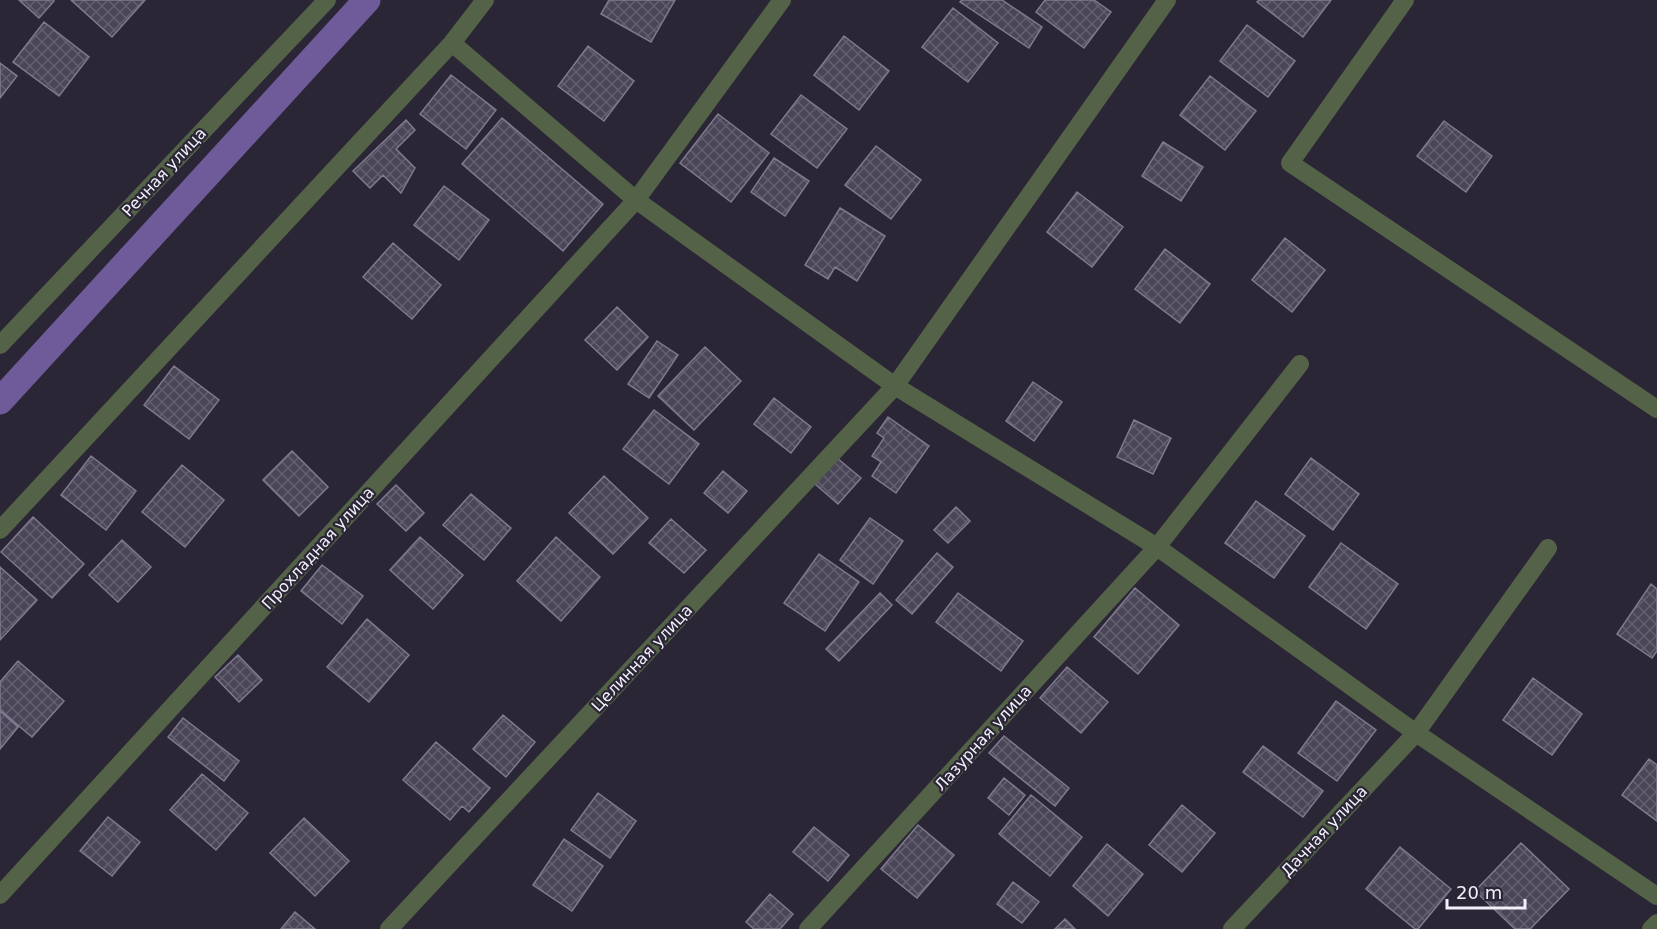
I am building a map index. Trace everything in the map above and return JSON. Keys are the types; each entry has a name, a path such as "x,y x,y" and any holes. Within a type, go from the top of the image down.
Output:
{"street":[{"name":"Речная улица","path":"0,345 327,0"},
{"path":"0,530 452,43 485,0"},
{"name":"Прохладная улица","path":"0,895 636,200 783,0"},
{"name":"Целинная улица","path":"389,929 895,386 1167,0"},
{"path":"1405,0 1290,163 1657,409"},
{"path":"452,43 636,200 895,386 1157,547 1416,733 1657,896"},
{"name":"Лазурная улица","path":"808,929 1157,547 1299,364"},
{"name":"Дачная улица","path":"1232,929 1416,733 1548,548"},
{"path":"1651,929 1657,923"}],"building":[{"path":"19,0 53,0 54,1 39,18"},
{"path":"71,0 145,0 112,37"},
{"path":"609,0 675,0 651,42 601,14"},
{"path":"962,0 1002,0 1042,27 1029,48 960,2"},
{"path":"1045,0 1094,0 1111,12 1084,48 1036,12"},
{"path":"1259,0 1331,0 1303,37 1257,2"},
{"path":"953,8 998,43 968,82 922,47"},
{"path":"44,22 89,57 59,96 13,62"},
{"path":"1247,25 1295,61 1268,97 1220,61"},
{"path":"844,36 889,71 859,110 814,75"},
{"path":"588,46 634,81 604,121 558,86"},
{"path":"0,63 17,76 0,98"},
{"path":"451,75 496,110 466,149 420,114"},
{"path":"1210,76 1256,111 1225,150 1180,115"},
{"path":"801,95 847,129 817,168 771,134"},
{"path":"718,114 769,153 731,202 680,163"},
{"path":"502,118 603,204 563,251 462,164"},
{"path":"406,120 415,130 396,149 415,168 401,193 383,175 370,188 353,171"},
{"path":"1444,121 1492,156 1466,192 1417,156"},
{"path":"1163,142 1203,167 1181,201 1142,176"},
{"path":"876,146 921,180 891,219 845,185"},
{"path":"774,158 809,181 785,216 751,192"},
{"path":"444,186 489,220 459,260 414,225"},
{"path":"1077,192 1123,227 1092,267 1047,232"},
{"path":"840,208 885,236 857,281 835,267 828,279 805,265"},
{"path":"1285,238 1325,270 1292,312 1252,280"},
{"path":"393,243 441,285 412,319 363,277"},
{"path":"1165,249 1210,284 1180,323 1135,289"},
{"path":"617,307 648,337 617,370 585,340"},
{"path":"657,341 678,355 649,398 628,384"},
{"path":"705,347 741,381 694,430 658,396"},
{"path":"174,366 219,400 189,439 144,405"},
{"path":"1033,382 1062,402 1034,441 1006,421"},
{"path":"774,398 811,427 791,453 754,424"},
{"path":"654,410 699,444 669,484 623,449"},
{"path":"888,417 929,446 896,493 872,476 881,462 872,456 884,438 877,433"},
{"path":"1134,420 1171,438 1153,474 1117,457"},
{"path":"292,451 328,487 299,516 263,480"},
{"path":"91,456 136,491 106,530 61,495"},
{"path":"837,458 861,478 838,504 815,484"},
{"path":"1311,458 1359,494 1333,530 1285,494"},
{"path":"182,465 224,500 185,547 142,512"},
{"path":"723,471 747,491 728,513 704,493"},
{"path":"604,476 648,518 613,554 569,513"},
{"path":"396,485 424,513 406,531 377,504"},
{"path":"471,494 511,528 484,560 443,525"},
{"path":"1256,501 1305,536 1274,578 1225,543"},
{"path":"956,507 970,521 948,543 934,530"},
{"path":"33,517 84,564 52,598 1,552"},
{"path":"870,518 903,541 873,584 840,560"},
{"path":"671,519 706,550 684,573 649,543"},
{"path":"420,537 463,575 433,609 390,570"},
{"path":"556,537 600,577 561,621 517,581"},
{"path":"122,540 151,567 118,602 89,575"},
{"path":"1341,543 1398,584 1366,629 1309,587"},
{"path":"937,553 953,567 912,614 896,600"},
{"path":"819,554 859,582 825,631 784,603"},
{"path":"322,565 363,596 342,624 301,591"},
{"path":"0,567 37,600 0,640"},
{"path":"1651,584 1657,589 1657,651 1652,658 1617,634"},
{"path":"1135,588 1179,625 1138,674 1094,637"},
{"path":"880,593 892,605 839,661 826,649"},
{"path":"958,593 1023,641 1001,671 936,622"},
{"path":"367,619 409,655 369,702 327,667"},
{"path":"238,655 262,680 239,702 215,677"},
{"path":"18,661 64,701 32,737 0,710 0,682"},
{"path":"1067,667 1108,702 1081,733 1040,698"},
{"path":"1533,678 1582,714 1552,755 1503,720"},
{"path":"1336,701 1376,730 1337,781 1298,753"},
{"path":"0,711 18,727 0,749"},
{"path":"503,715 535,742 506,777 473,749"},
{"path":"183,718 239,761 224,781 168,737"},
{"path":"1004,736 1069,788 1055,806 989,753"},
{"path":"436,742 490,788 469,812 462,806 450,820 403,780"},
{"path":"1263,746 1323,791 1303,817 1243,772"},
{"path":"1649,759 1657,765 1657,821 1622,795"},
{"path":"202,774 248,813 216,850 170,810"},
{"path":"1004,778 1025,795 1009,815 988,798"},
{"path":"598,793 636,821 610,858 571,830"},
{"path":"1031,795 1082,837 1050,876 999,834"},
{"path":"1182,805 1215,833 1182,872 1149,845"},
{"path":"108,817 140,842 112,876 80,851"},
{"path":"304,818 349,861 315,896 270,853"},
{"path":"918,825 954,855 917,898 881,869"},
{"path":"814,827 849,855 828,881 793,852"},
{"path":"564,839 603,866 572,911 533,885"},
{"path":"1521,843 1569,889 1530,929 1515,929 1475,891"},
{"path":"1107,844 1143,874 1108,916 1073,886"},
{"path":"1400,847 1451,889 1418,929 1415,929 1366,889"},
{"path":"1013,882 1039,902 1022,923 997,904"},
{"path":"770,894 793,914 780,929 754,929 746,922"},
{"path":"295,912 315,929 281,929"},
{"path":"1065,919 1075,929 1055,929"}],"waterway":[{"path":"0,401 367,0"}]}
